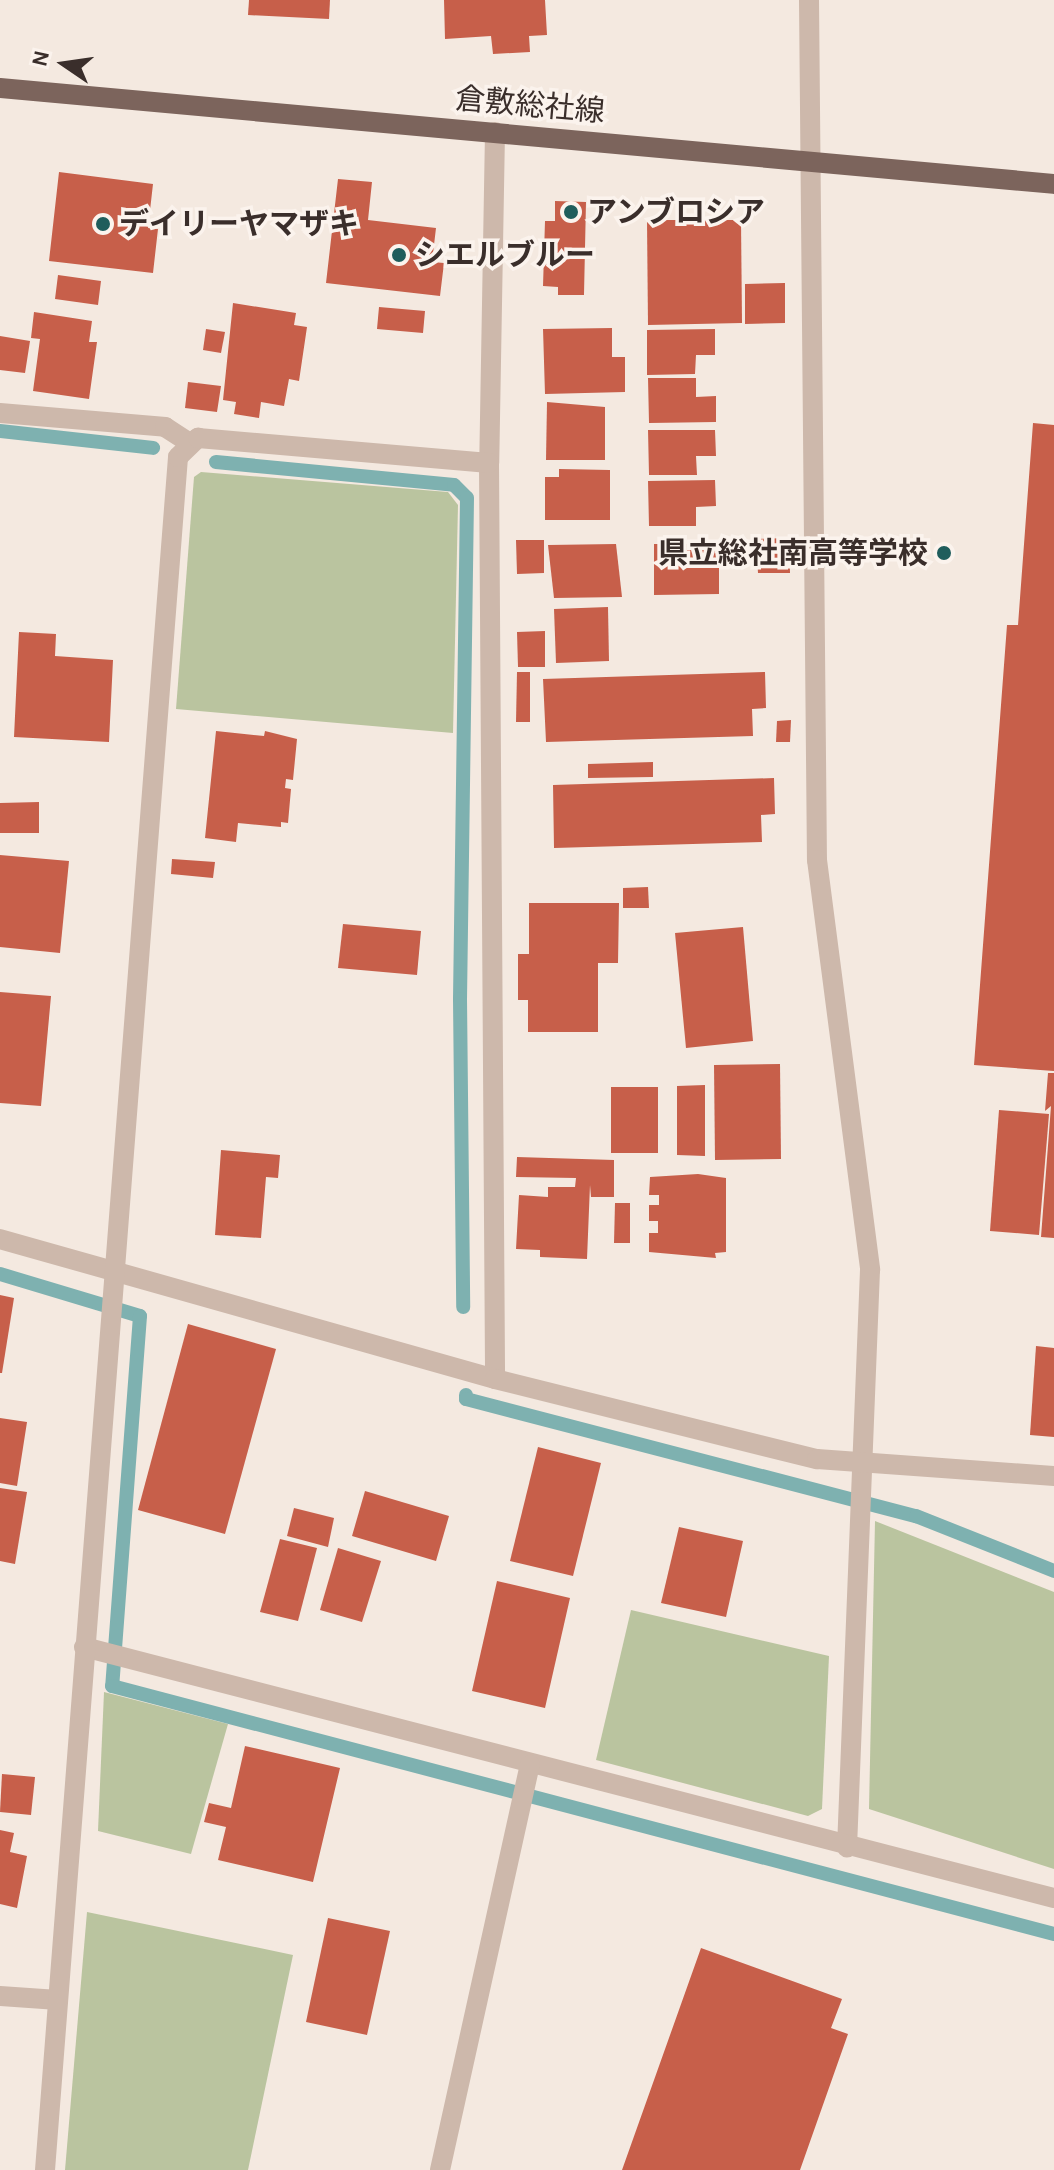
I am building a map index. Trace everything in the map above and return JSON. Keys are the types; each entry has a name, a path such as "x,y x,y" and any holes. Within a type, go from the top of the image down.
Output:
{"main road":[{"name":"倉敷総社線","path":"0,88 1054,184"}],"street":[{"path":"809,0 817,860 870,1270 847,1848"},
{"path":"495,132 489,463 495,1379"},
{"path":"0,413 165,427 188,442 209,438 489,463"},
{"path":"45,2170 92,1649 112,1295 178,457 188,442"},
{"path":"0,1239 495,1379 817,1459 1054,1476"},
{"path":"92,1649 528,1775 1054,1898"},
{"path":"440,2170 528,1775"},
{"path":"0,1996 58,2000"}],"green space":[{"path":"201,472 448,492 458,505 453,733 176,709 194,477"},
{"path":"875,1521 1054,1592 1054,1869 869,1809"},
{"path":"631,1610 829,1656 822,1809 808,1816 596,1760"},
{"path":"104,1692 228,1724 191,1854 98,1831"},
{"path":"87,1912 293,1955 248,2170 65,2170"}],"building":[{"path":"249,0 330,0 329,19 248,15"},
{"path":"444,0 545,0 547,35 529,36 530,52 493,54 491,36 445,39"},
{"path":"59,172 153,184 148,228 158,229 153,273 49,261"},
{"path":"338,179 372,182 368,220 436,228 432,262 444,263 440,296 326,283"},
{"path":"555,201 586,202 584,295 558,295 558,287 543,286 545,221 555,221"},
{"path":"647,220 741,220 742,323 648,325"},
{"path":"58,275 101,281 98,305 55,299"},
{"path":"785,283 785,323 745,324 745,284"},
{"path":"233,303 296,313 294,325 307,327 299,381 289,379 284,406 261,402 259,418 234,414 236,402 223,400"},
{"path":"379,307 425,311 423,333 377,329"},
{"path":"34,312 92,321 89,342 97,342 89,399 33,391 40,339 31,338"},
{"path":"612,328 612,357 625,357 625,392 545,394 543,329"},
{"path":"206,329 225,332 221,353 203,350"},
{"path":"715,329 715,355 696,355 695,374 647,375 647,330"},
{"path":"0,336 30,341 25,373 0,370"},
{"path":"648,378 696,378 696,397 716,396 716,422 649,423"},
{"path":"188,382 221,386 217,412 185,408"},
{"path":"547,402 605,407 605,460 546,460"},
{"path":"1033,423 1054,425 1054,1071 974,1065 1007,625 1018,625"},
{"path":"648,430 715,430 716,456 696,456 697,475 649,475"},
{"path":"559,469 610,470 610,520 545,520 545,477 559,477"},
{"path":"715,480 716,506 696,507 696,526 649,526 648,481"},
{"path":"789,538 790,573 758,573 756,539"},
{"path":"516,540 544,540 544,573 517,574"},
{"path":"616,544 622,597 554,598 548,545"},
{"path":"654,544 719,544 719,594 654,595"},
{"path":"608,607 609,661 556,663 554,609"},
{"path":"545,631 545,667 518,667 517,632"},
{"path":"19,632 56,634 55,656 113,660 109,742 14,737"},
{"path":"517,672 530,672 530,722 516,722"},
{"path":"765,672 766,708 752,709 753,736 546,742 543,679"},
{"path":"791,720 790,742 776,742 777,721"},
{"path":"216,731 264,736 265,731 297,739 293,780 286,779 285,788 291,789 288,823 281,822 281,827 238,823 236,842 205,838"},
{"path":"653,762 653,777 588,778 588,764"},
{"path":"774,778 775,814 761,815 762,842 554,848 553,785"},
{"path":"39,802 39,833 0,833 0,803"},
{"path":"0,855 69,861 60,953 0,947"},
{"path":"172,859 215,862 213,878 171,874"},
{"path":"648,887 649,908 623,908 623,888"},
{"path":"529,903 619,903 618,963 598,963 598,1032 528,1032 528,1000 518,1000 518,954 529,954"},
{"path":"343,924 421,931 417,975 338,968"},
{"path":"743,927 753,1041 686,1048 675,933"},
{"path":"0,992 51,996 41,1106 0,1103"},
{"path":"780,1064 781,1159 715,1160 714,1065"},
{"path":"1048,1073 1054,1073 1054,1238 1041,1237 1051,1106 1045,1111"},
{"path":"705,1085 705,1156 677,1155 677,1086"},
{"path":"611,1087 658,1087 658,1153 611,1153"},
{"path":"999,1110 1049,1114 1039,1235 990,1231"},
{"path":"221,1150 280,1155 278,1178 266,1177 261,1238 215,1235"},
{"path":"517,1157 614,1160 614,1197 591,1197 590,1185 587,1259 540,1257 540,1250 516,1249 519,1195 548,1197 548,1187 575,1187 576,1178 516,1177"},
{"path":"698,1174 726,1178 726,1252 715,1253 716,1258 649,1252 649,1233 658,1233 658,1221 649,1221 649,1205 659,1205 659,1195 649,1195 650,1177"},
{"path":"615,1203 630,1203 630,1243 614,1243"},
{"path":"0,1295 14,1298 2,1373 0,1373"},
{"path":"188,1324 276,1349 225,1534 138,1510"},
{"path":"1036,1346 1054,1348 1054,1437 1030,1435"},
{"path":"0,1418 27,1422 17,1486 0,1483"},
{"path":"538,1447 601,1463 573,1576 510,1561"},
{"path":"0,1488 27,1492 15,1564 0,1561"},
{"path":"365,1491 449,1516 436,1561 352,1536"},
{"path":"294,1508 334,1518 328,1547 287,1536"},
{"path":"679,1527 743,1541 726,1617 661,1603"},
{"path":"280,1539 317,1548 298,1621 260,1612"},
{"path":"338,1548 381,1561 362,1622 320,1610"},
{"path":"497,1581 570,1598 545,1708 472,1691"},
{"path":"245,1746 340,1768 313,1882 218,1860 226,1827 204,1822 209,1803 231,1808"},
{"path":"2,1774 35,1777 31,1815 0,1812"},
{"path":"0,1830 14,1833 10,1852 27,1856 17,1908 0,1904"},
{"path":"328,1918 390,1931 367,2035 306,2022"},
{"path":"701,1948 842,1999 831,2028 848,2034 800,2170 622,2170"}],"waterway":[{"path":"0,431 153,448"},
{"path":"216,462 454,485 467,498 460,999 463,1307"},
{"path":"0,1274 140,1316 112,1686 1054,1934"},
{"path":"466,1395 466,1399 916,1516 1054,1571"}],"place":[{"name":"アンブロシア","path":"571,212"},
{"name":"デイリーヤマザキ","path":"103,224"},
{"name":"シエルブルー","path":"399,255"},
{"name":"県立総社南高等学校","path":"944,553"}]}
